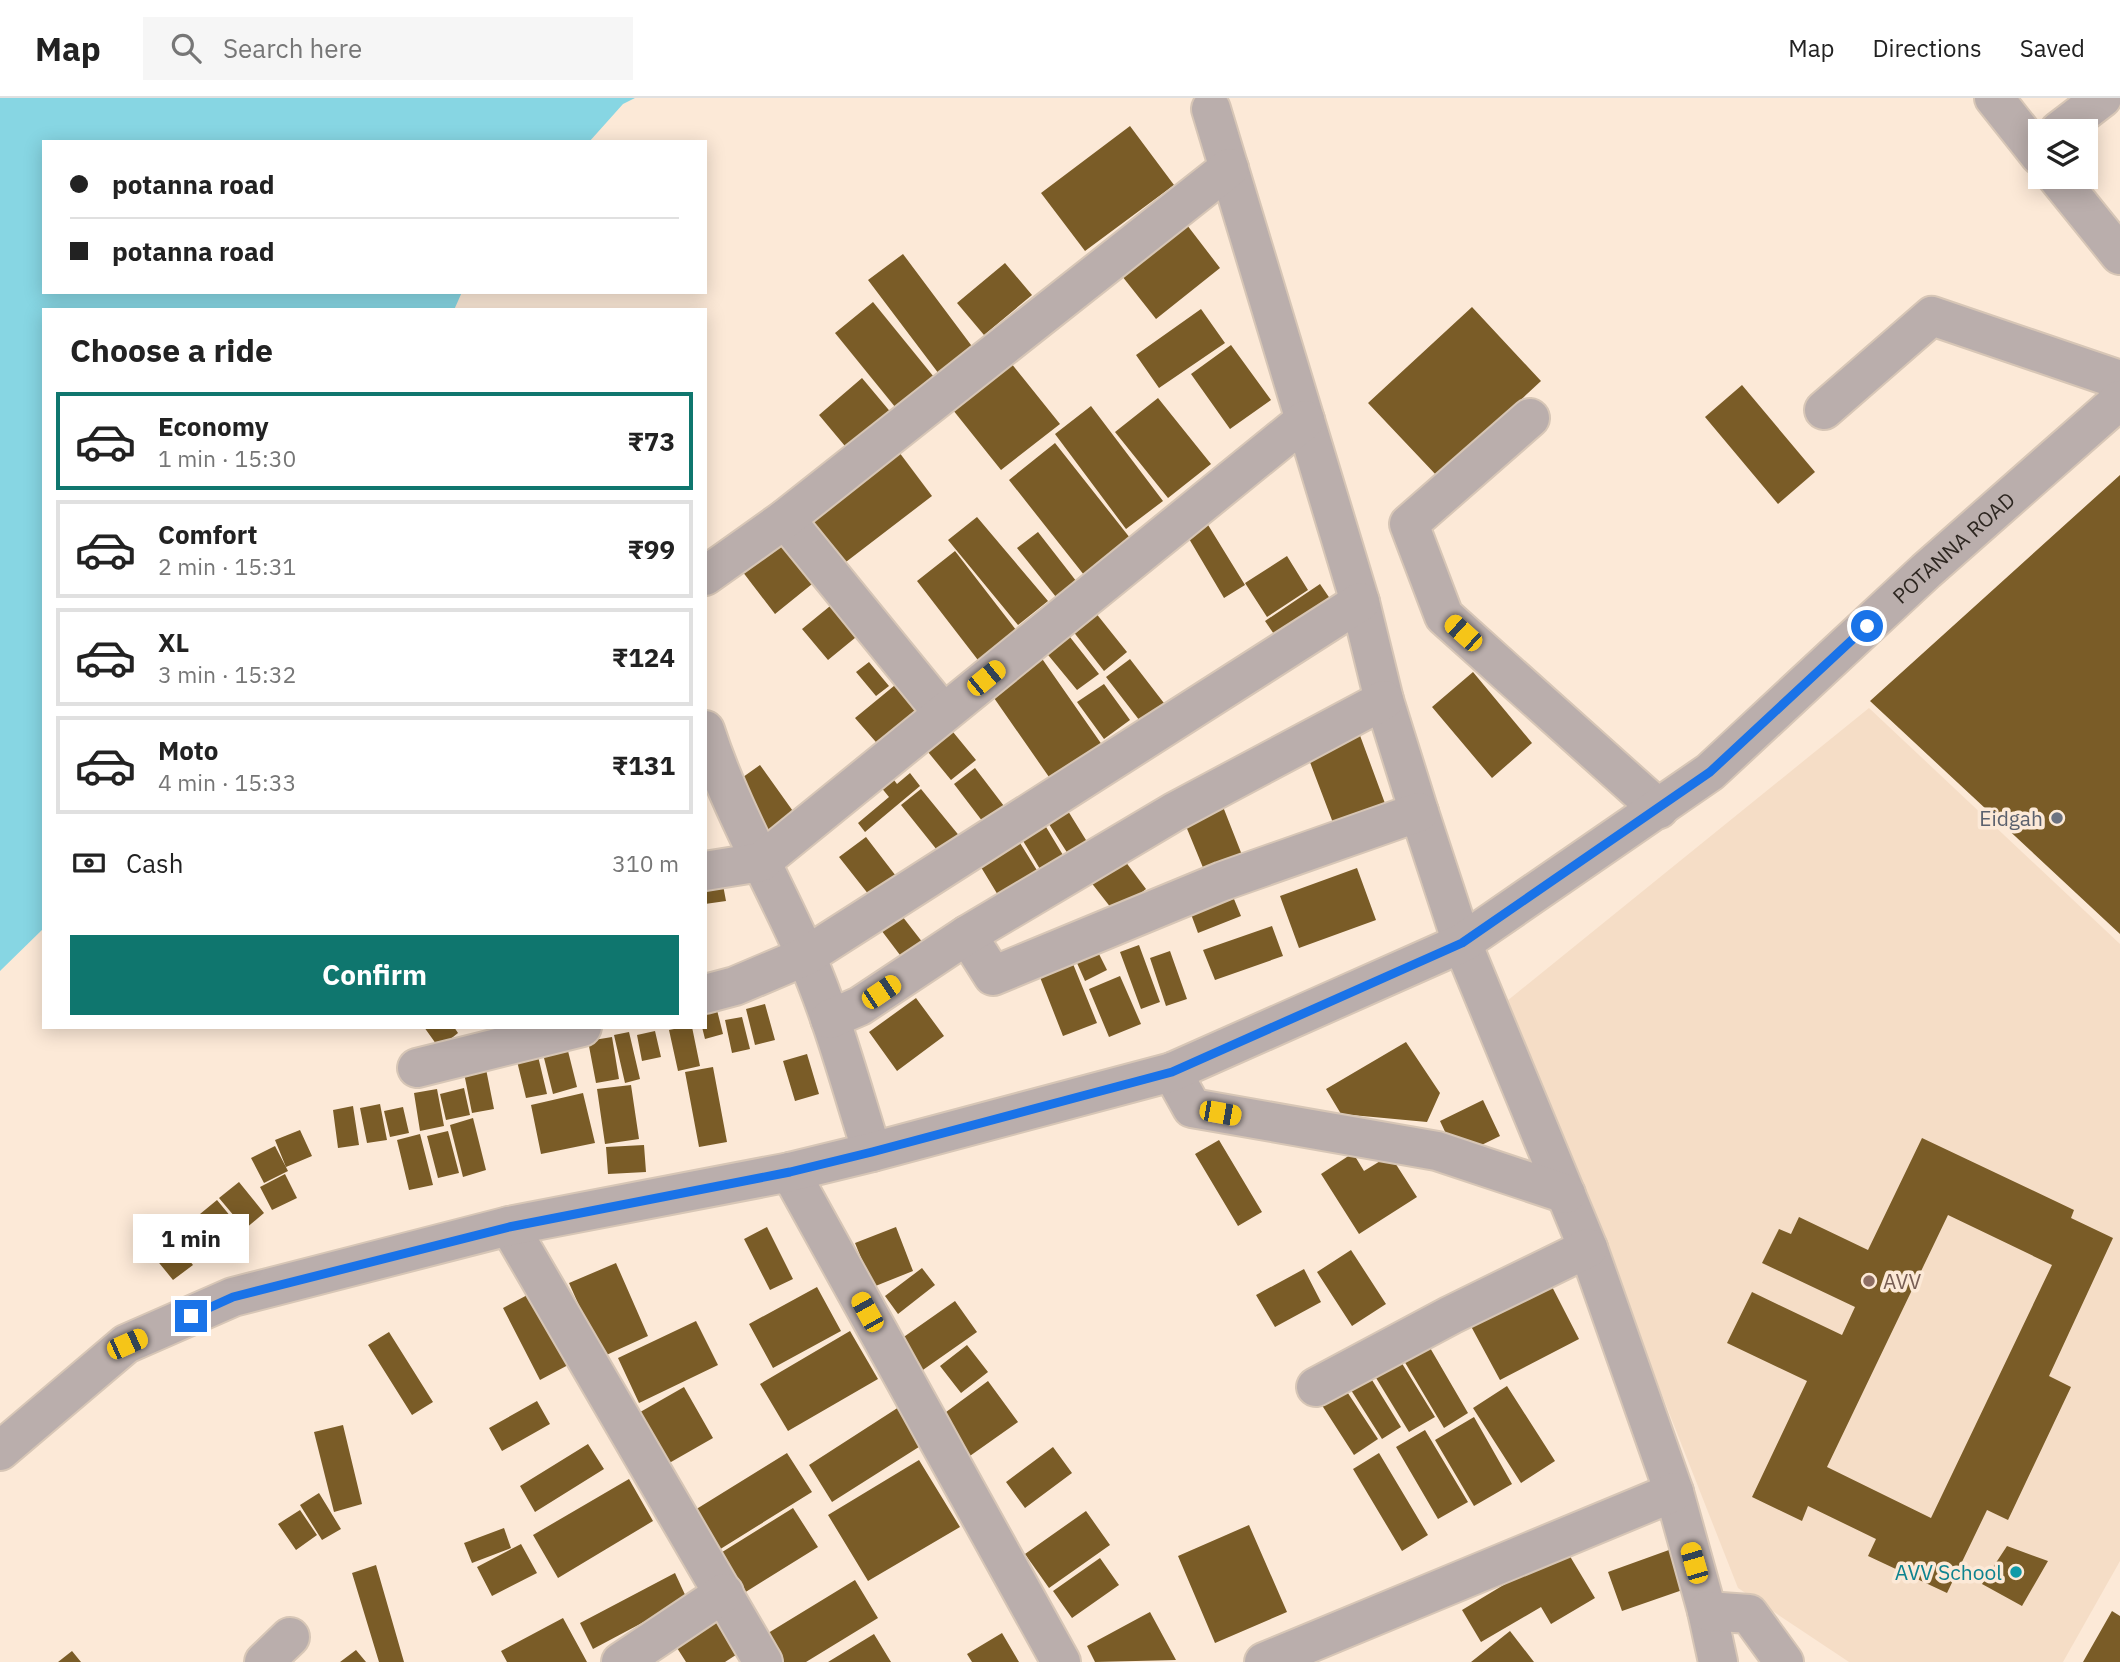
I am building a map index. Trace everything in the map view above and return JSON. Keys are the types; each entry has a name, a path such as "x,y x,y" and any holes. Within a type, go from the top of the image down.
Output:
{"street":[{"path":"1994,98 2028,133"},
{"path":"2081,119 2102,98"},
{"path":"1211,109 1360,602 1384,700 1419,812 1462,943 1588,1248 1674,1492 1707,1611 1718,1662"},
{"path":"707,575 785,519 1229,168"},
{"path":"2073,189 2120,255"},
{"path":"1824,410 1932,316 2120,380"},
{"name":"POTANNA ROAD","path":"0,1451 127,1344 233,1297 509,1227 790,1172 1172,1072 1462,943 1710,772 1926,572 2120,400"},
{"path":"1530,418 1409,524 1444,616 1659,809"},
{"path":"707,871 761,862 1305,420"},
{"path":"785,519 943,713"},
{"path":"707,993 735,986 806,956 1360,602"},
{"path":"830,1019 860,1006 967,935 1174,811 1384,700"},
{"path":"707,736 717,768 806,956 830,1019 872,1152"},
{"path":"967,935 993,976 1223,881 1419,812"},
{"path":"417,1068 574,1029"},
{"path":"1172,1072 1192,1108 1437,1151 1566,1194"},
{"path":"790,1172 1061,1662"},
{"path":"509,1227 763,1662"},
{"path":"1316,1387 1451,1315 1588,1248"},
{"path":"1264,1662 1674,1492"},
{"path":"621,1662 724,1593"},
{"path":"1707,1611 1749,1614 1784,1662"}],"shaded area":[{"name":"AVV","path":"1869,708 2120,944 2120,1561 2063,1662 1849,1662 1738,1588 1507,1001"}],"water":[{"path":"0,98 635,98 623,104 591,140 42,140 42,294 461,294 455,308 42,308 42,930 0,971"}],"building":[{"path":"1130,126 1174,185 1085,251 1041,193"},
{"path":"1187,225 1220,268 1156,319 1122,276"},
{"path":"903,254 977,353 942,378 868,280"},
{"path":"1005,263 1032,295 984,335 957,303"},
{"path":"873,302 938,382 900,413 835,333"},
{"path":"1472,307 1541,381 1438,477 1368,403"},
{"path":"1201,309 1225,343 1159,388 1136,355"},
{"path":"1231,345 1271,400 1230,429 1191,374"},
{"path":"1007,358 1060,424 1001,470 949,405"},
{"path":"862,378 898,421 855,458 819,415"},
{"path":"1742,385 1815,472 1778,504 1705,417"},
{"path":"1158,398 1211,464 1168,498 1115,432"},
{"path":"1091,406 1163,501 1126,529 1055,434"},
{"path":"1055,443 1134,543 1088,580 1009,480"},
{"path":"899,452 932,496 842,565 808,521"},
{"name":"Eidgah","path":"2120,475 2120,934 1870,701"},
{"path":"977,517 1048,601 1018,625 948,540"},
{"path":"1205,520 1245,585 1224,598 1185,532"},
{"path":"1038,532 1080,586 1060,602 1017,548"},
{"path":"781,533 817,580 775,614 739,567"},
{"path":"955,551 1020,635 981,664 917,581"},
{"path":"1287,556 1308,590 1267,617 1245,583"},
{"path":"1320,584 1337,609 1282,646 1265,621"},
{"path":"835,602 861,633 828,660 802,629"},
{"path":"1091,607 1127,652 1104,671 1069,626"},
{"path":"1066,632 1099,674 1077,690 1044,650"},
{"path":"1036,650 1107,752 1056,787 985,685"},
{"path":"1130,659 1167,707 1143,725 1106,677"},
{"path":"869,662 889,686 876,696 856,672"},
{"path":"1473,672 1532,743 1492,778 1432,707"},
{"path":"900,681 926,712 882,749 855,718"},
{"path":"1104,684 1130,720 1104,739 1077,702"},
{"path":"944,721 976,760 951,780 919,741"},
{"path":"1358,730 1390,817 1338,836 1305,749"},
{"path":"760,765 800,821 770,843 729,787"},
{"path":"975,768 1007,810 986,826 954,784"},
{"path":"910,773 920,786 865,832 858,823 889,797 880,786 891,776 897,784"},
{"path":"921,789 961,838 941,855 901,805"},
{"path":"1060,798 1094,853 1075,865 1040,810"},
{"path":"1220,799 1242,855 1204,870 1181,814"},
{"path":"1037,812 1069,865 1046,879 1014,826"},
{"path":"1012,830 1043,880 1004,905 973,854"},
{"path":"866,837 899,880 873,900 839,857"},
{"path":"1122,857 1146,889 1115,913 1090,881"},
{"path":"1357,868 1376,920 1299,948 1280,896"},
{"path":"1227,882 1241,916 1198,933 1185,898"},
{"path":"723,885 726,901 707,904 707,888"},
{"path":"892,903 923,943 903,959 872,918"},
{"path":"1272,926 1283,956 1215,980 1203,950"},
{"path":"1094,944 1107,970 1085,981 1073,954"},
{"path":"1139,945 1160,1002 1141,1009 1120,952"},
{"path":"1170,951 1187,999 1166,1006 1150,958"},
{"path":"1069,954 1097,1023 1063,1036 1036,967"},
{"path":"1120,976 1141,1024 1109,1037 1089,989"},
{"path":"916,998 944,1036 897,1071 869,1032"},
{"path":"765,1004 775,1040 755,1045 746,1009"},
{"path":"716,1006 723,1034 705,1039 702,1029 707,1029 707,1008"},
{"path":"742,1017 750,1049 732,1053 725,1020"},
{"path":"425,1029 455,1029 458,1033 439,1048"},
{"path":"692,1029 700,1066 678,1071 669,1030"},
{"path":"655,1031 661,1057 642,1061 637,1035"},
{"path":"629,1032 640,1079 625,1083 614,1035"},
{"path":"612,1037 619,1079 596,1083 588,1041"},
{"path":"1406,1042 1440,1093 1427,1122 1341,1114 1326,1089"},
{"path":"566,1043 577,1087 553,1094 542,1050"},
{"path":"537,1052 547,1094 526,1098 516,1057"},
{"path":"807,1054 819,1094 795,1101 783,1061"},
{"path":"485,1064 494,1109 472,1113 463,1068"},
{"path":"713,1067 727,1142 699,1147 685,1072"},
{"path":"631,1085 639,1139 605,1144 597,1089"},
{"path":"464,1088 470,1115 446,1120 440,1094"},
{"path":"437,1089 444,1126 420,1131 414,1093"},
{"path":"583,1093 595,1143 541,1154 531,1105"},
{"path":"1483,1100 1500,1136 1457,1157 1440,1121"},
{"path":"380,1104 387,1140 367,1143 360,1108"},
{"path":"353,1106 359,1145 338,1148 333,1110"},
{"path":"403,1107 409,1133 390,1137 384,1111"},
{"path":"473,1118 486,1170 463,1177 450,1125"},
{"path":"300,1130 312,1156 286,1167 275,1140"},
{"path":"448,1131 459,1173 438,1178 427,1136"},
{"path":"420,1134 433,1185 409,1190 397,1140"},
{"path":"1922,1138 2074,1210 2071,1218 2113,1238 2049,1376 2071,1387 2008,1520 1987,1510 1947,1593 1868,1556 1876,1539 1808,1506 1802,1521 1752,1497 1807,1381 1727,1343 1752,1292 1842,1335 1855,1307 1762,1263 1779,1229 1791,1234 1799,1217 1868,1250","holes":["1948,1215 2052,1265 1931,1518 1827,1467"]},
{"path":"1219,1140 1262,1212 1238,1226 1195,1154"},
{"path":"644,1145 646,1172 608,1174 606,1147"},
{"path":"275,1146 288,1171 264,1183 251,1158"},
{"path":"1353,1153 1364,1171 1390,1155 1417,1197 1359,1234 1321,1174"},
{"path":"285,1174 297,1198 272,1210 260,1187"},
{"path":"239,1182 264,1213 245,1229 219,1198"},
{"path":"217,1200 241,1229 223,1243 200,1214"},
{"path":"200,1218 221,1244 201,1260 180,1234"},
{"path":"767,1227 793,1279 770,1290 744,1239"},
{"path":"896,1227 913,1271 873,1287 855,1243"},
{"path":"171,1237 193,1265 173,1280 151,1253"},
{"path":"1351,1250 1386,1304 1352,1326 1317,1272"},
{"path":"616,1263 648,1336 602,1357 569,1283"},
{"path":"922,1268 935,1285 898,1314 885,1296"},
{"path":"1304,1269 1321,1302 1275,1327 1256,1295"},
{"path":"1546,1275 1579,1339 1500,1380 1466,1317"},
{"path":"817,1287 841,1331 773,1368 749,1324"},
{"path":"533,1292 570,1364 540,1380 503,1308"},
{"path":"955,1301 977,1332 920,1372 898,1341"},
{"path":"696,1321 718,1365 639,1403 618,1358"},
{"path":"850,1331 878,1379 788,1431 760,1384"},
{"path":"389,1332 433,1402 412,1415 368,1345"},
{"path":"1422,1334 1468,1413 1444,1428 1397,1349"},
{"path":"967,1345 988,1372 961,1393 940,1366"},
{"path":"1395,1352 1435,1417 1409,1432 1370,1368"},
{"path":"1364,1367 1401,1427 1382,1439 1344,1379"},
{"path":"988,1381 1018,1422 967,1458 938,1418"},
{"path":"1340,1381 1378,1439 1354,1455 1316,1396"},
{"path":"1507,1386 1555,1461 1521,1483 1473,1408"},
{"path":"684,1387 713,1438 664,1466 635,1415"},
{"path":"537,1401 550,1424 502,1451 489,1428"},
{"path":"899,1407 922,1445 832,1502 809,1465"},
{"path":"1474,1417 1512,1484 1474,1506 1435,1440"},
{"path":"343,1425 362,1504 334,1512 314,1432"},
{"path":"1425,1430 1468,1502 1438,1519 1396,1447"},
{"path":"588,1444 604,1469 535,1512 520,1486"},
{"path":"1053,1447 1072,1473 1025,1508 1006,1482"},
{"path":"787,1453 812,1492 714,1553 690,1513"},
{"path":"1379,1453 1428,1535 1402,1551 1353,1469"},
{"path":"919,1460 960,1527 868,1581 828,1515"},
{"path":"629,1479 653,1521 558,1578 533,1535"},
{"path":"319,1493 341,1529 322,1540 300,1505"},
{"path":"793,1508 818,1547 736,1598 711,1559"},
{"path":"300,1510 317,1535 296,1550 278,1524"},
{"path":"1086,1511 1110,1545 1049,1588 1025,1554"},
{"path":"1249,1525 1287,1612 1215,1643 1178,1556"},
{"path":"504,1528 511,1548 472,1563 464,1543"},
{"path":"521,1544 537,1573 492,1596 477,1567"},
{"path":"1680,1546 1694,1586 1622,1611 1608,1572"},
{"name":"AVV School","path":"2007,1546 2048,1561 2022,1606 1982,1584"},
{"path":"1565,1548 1595,1598 1551,1624 1541,1607 1481,1642 1462,1610"},
{"path":"1100,1558 1119,1585 1072,1618 1053,1591"},
{"path":"376,1565 404,1662 379,1662 352,1573"},
{"path":"675,1573 687,1599 593,1649 580,1623"},
{"path":"855,1580 878,1618 806,1662 775,1662 760,1638"},
{"path":"716,1611 742,1651 725,1662 686,1662 672,1640"},
{"path":"2112,1611 2120,1616 2120,1662 2083,1662"},
{"path":"1150,1612 1176,1660 1095,1662 1087,1646"},
{"path":"563,1618 587,1662 507,1662 501,1651"},
{"path":"1510,1631 1534,1662 1471,1662"},
{"path":"1002,1633 1019,1662 972,1662 967,1654"},
{"path":"874,1634 891,1662 828,1662"},
{"path":"356,1650 366,1662 340,1662"},
{"path":"72,1651 81,1662 58,1662"}],"place":[{"name":"Eidgah","path":"2057,818"},
{"name":"AVV","path":"1869,1281"},
{"name":"AVV School","path":"2016,1572"}],"route":[{"path":"191,1316 233,1297 509,1227 790,1172 1172,1072 1462,943 1710,772 1867,626"}]}
